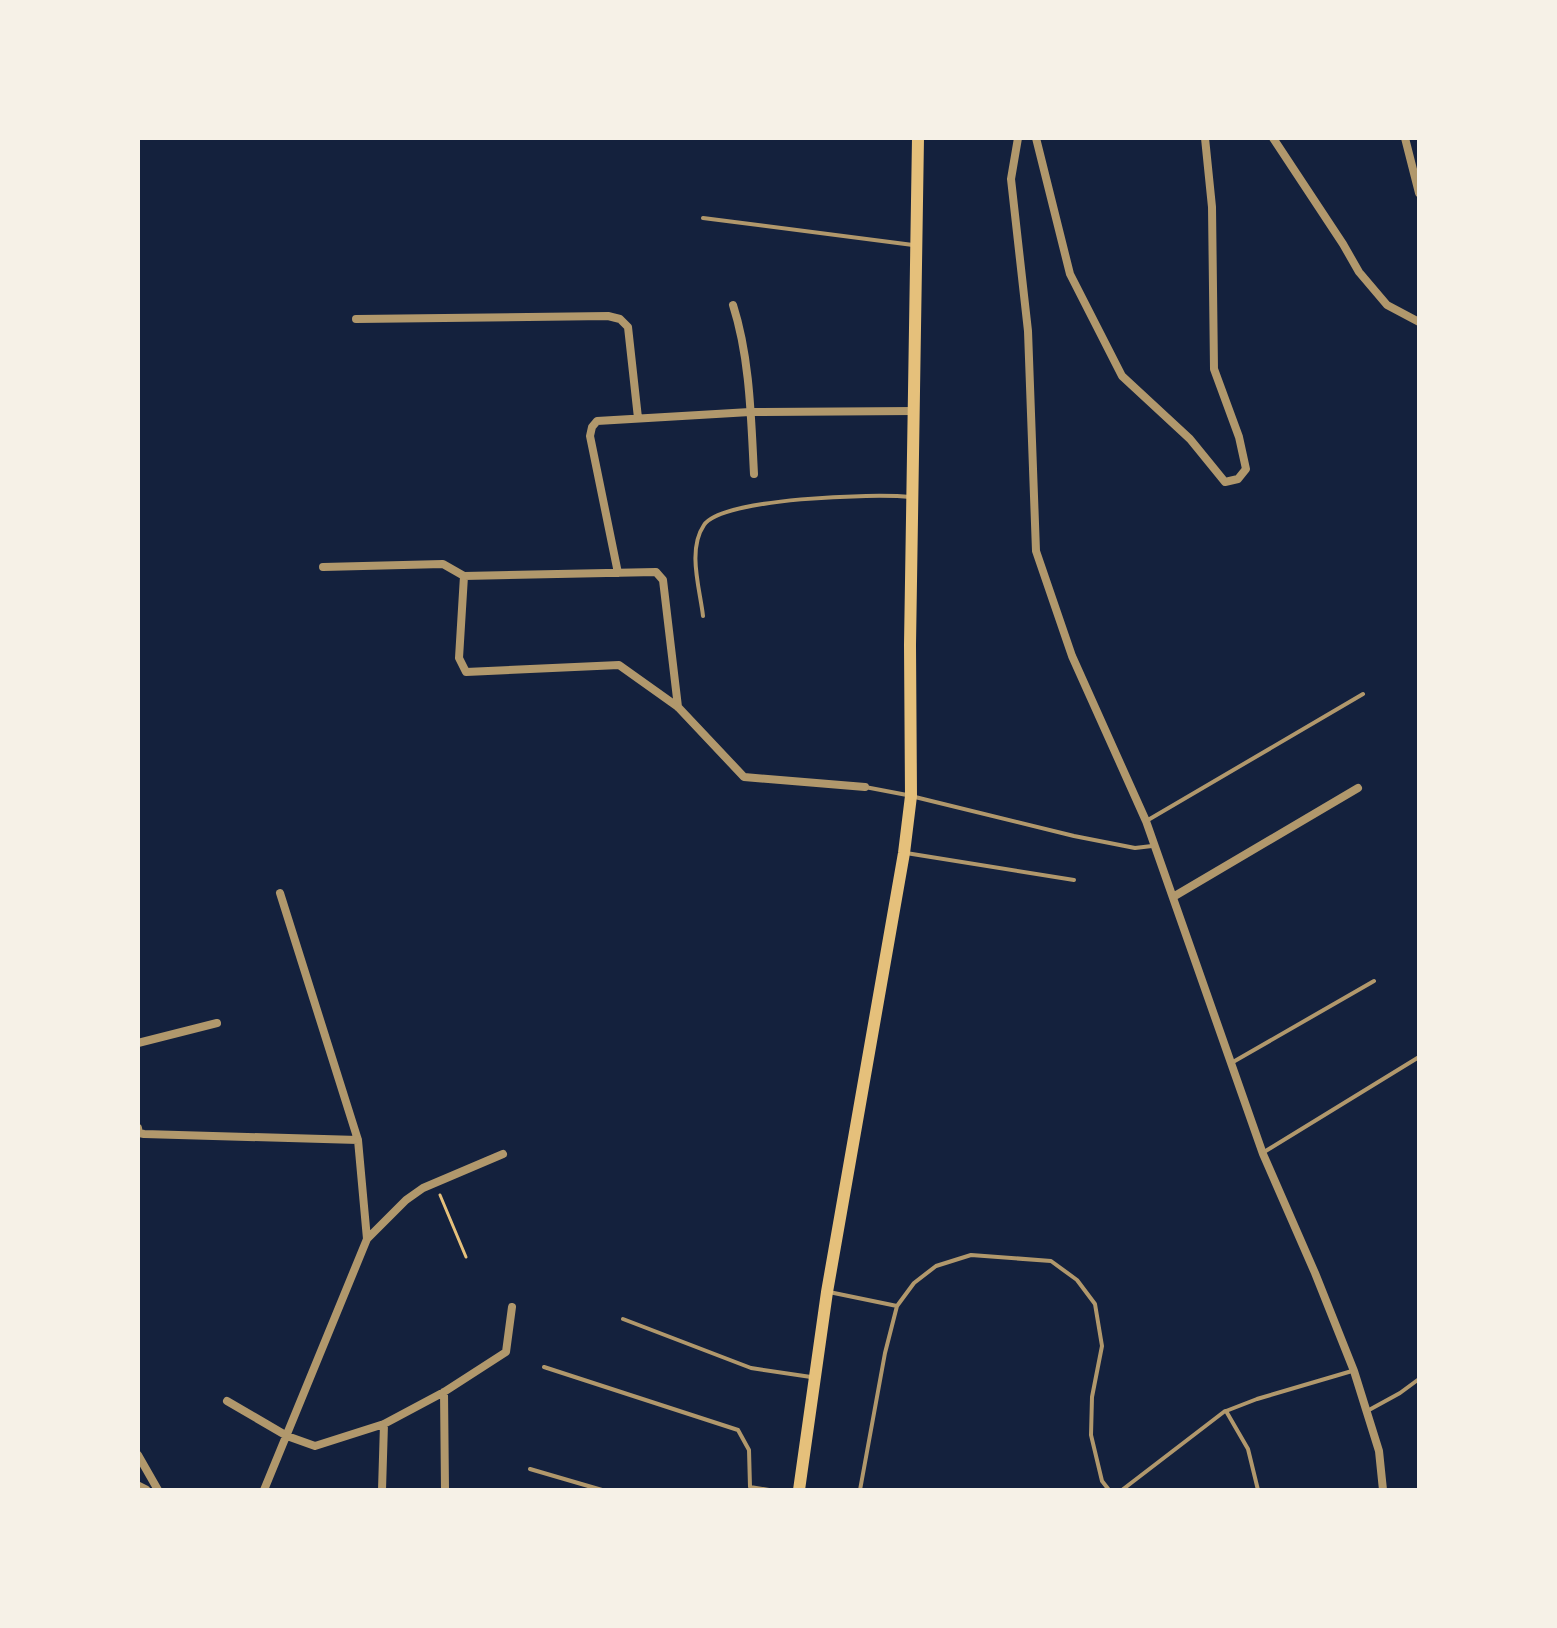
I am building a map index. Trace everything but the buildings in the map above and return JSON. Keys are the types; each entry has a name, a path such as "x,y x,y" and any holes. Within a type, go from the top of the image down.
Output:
{"main road":[{"path":"799,1490 827,1292 904,853 911,796 918,138"}],"street":[{"path":"1018,138 1011,179 1028,331 1036,551 1072,656 1146,821 1263,1154 1354,1371 1379,1451 1383,1490"},
{"path":"1036,138 1070,274 1122,376 1190,439 1225,482 1238,479 1246,469 1239,437 1214,369 1212,207 1205,138"},
{"path":"1273,138 1359,272 1387,305 1419,322"},
{"path":"1405,138 1419,193"},
{"path":"733,305 740,327 754,474"},
{"path":"356,319 608,316 620,319 628,327 638,418"},
{"path":"618,573 590,436 597,421 750,412 914,411"},
{"path":"323,567 443,564 464,576 656,572 661,575 678,707"},
{"path":"464,576 459,658 466,672 619,665 678,707 744,777 865,787"},
{"path":"1173,897 1358,788"},
{"path":"280,893 358,1140 367,1239"},
{"path":"138,1043 217,1023"},
{"path":"138,1128 139,1133 144,1134 358,1140"},
{"path":"264,1490 367,1239 406,1200 434,1182 503,1154"},
{"path":"227,1401 287,1436 315,1446 384,1424 444,1392 506,1352 512,1307"},
{"path":"444,1392 445,1490"},
{"path":"382,1490 384,1424"},
{"path":"138,1455 158,1490"},
{"path":"138,1486 146,1490"}],"lane":[{"path":"703,218 916,246"},
{"path":"703,616 695,547 704,523 721,512 845,496 884,494 912,497"},
{"path":"1146,821 1363,694"},
{"path":"865,787 1074,836 1135,848 1155,845"},
{"path":"904,853 1074,880"},
{"path":"1231,1063 1374,981"},
{"path":"1263,1154 1419,1057"},
{"path":"860,1490 897,1306 914,1283 936,1266 971,1255 1051,1261 1077,1280 1095,1304 1102,1346 1092,1397 1091,1435 1102,1481 1109,1490"},
{"path":"827,1292 897,1306"},
{"path":"623,1319 751,1368 815,1378"},
{"path":"544,1367 738,1430 749,1450 749,1488 769,1490"},
{"path":"1122,1490 1226,1411 1354,1371"},
{"path":"1366,1411 1419,1379"},
{"path":"1226,1411 1248,1449 1258,1490"},
{"path":"530,1469 602,1490"}],"path":[{"path":"434,1182 466,1257"}]}
